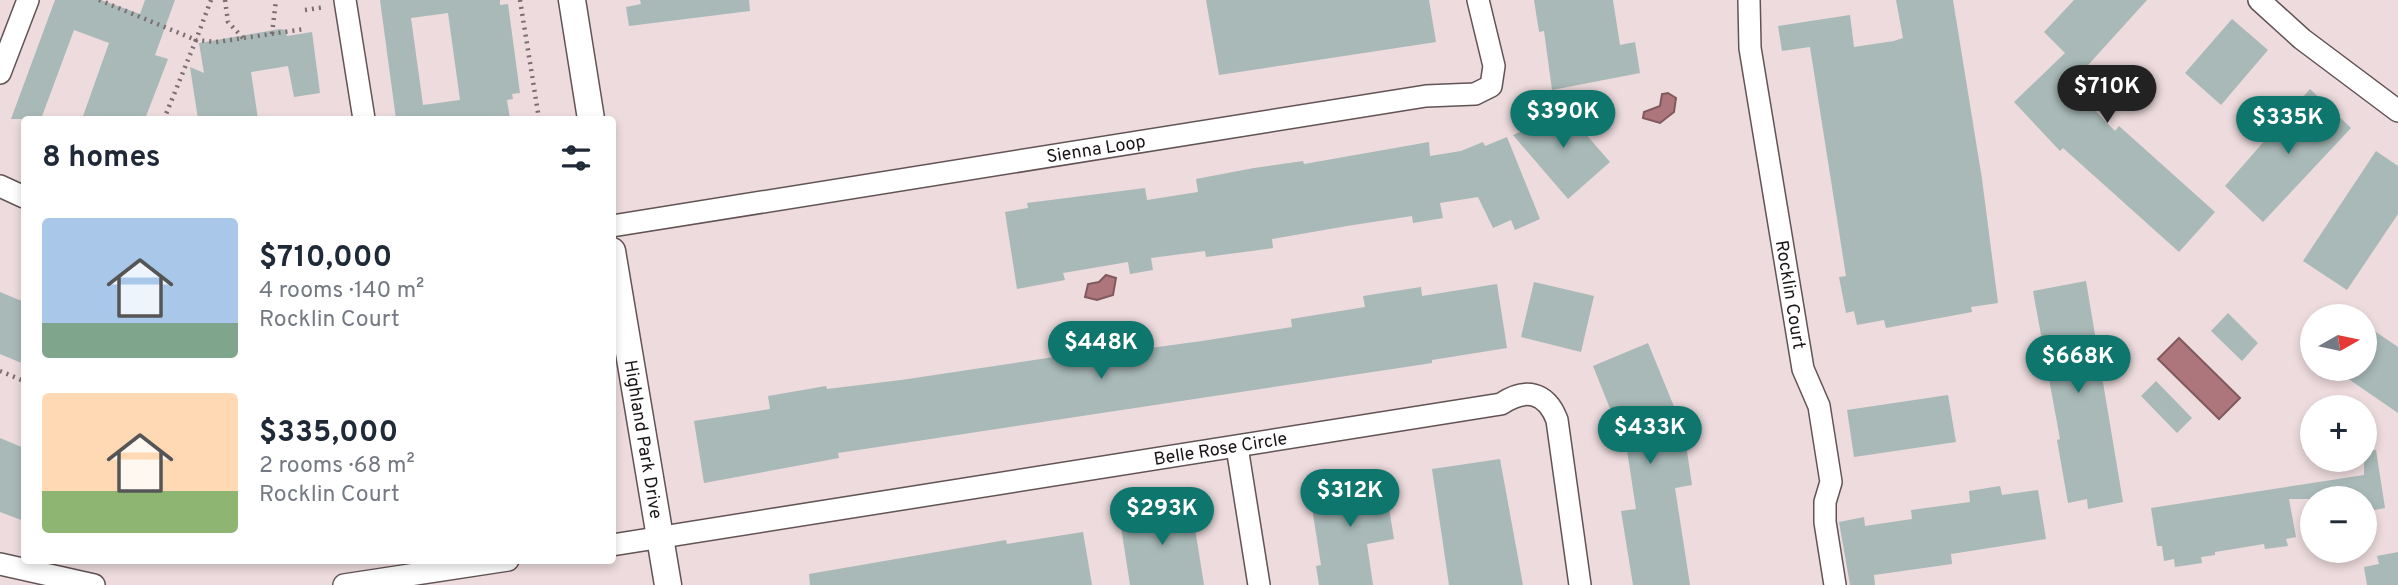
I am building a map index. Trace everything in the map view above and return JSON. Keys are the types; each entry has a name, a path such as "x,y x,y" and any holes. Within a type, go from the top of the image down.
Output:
{"street":[{"path":"0,73 28,0"},
{"path":"345,0 364,116"},
{"path":"572,0 591,116"},
{"name":"Sienna Loop","path":"616,225 1426,96 1475,94 1491,86 1494,65 1478,0"},
{"name":"Rocklin Court","path":"1749,0 1750,48 1803,369 1819,406 1831,482 1825,502 1825,522 1835,585"},
{"path":"2259,0 2302,38 2398,111"},
{"path":"0,186 21,196"},
{"name":"Highland Park Drive","path":"616,275 668,585"},
{"name":"Belle Rose Circle","path":"616,544 1501,404 1522,393 1534,393 1545,399 1557,420 1580,585"},
{"path":"1237,447 1259,585"},
{"path":"0,564 94,585"},
{"path":"344,585 482,564"}],"path":[{"path":"99,0 196,40 216,42 305,29"},
{"path":"165,116 211,0"},
{"path":"225,0 228,22 243,38"},
{"path":"272,34 276,0"},
{"path":"520,0 539,116"},
{"path":"305,10 325,7"},
{"path":"0,371 21,380"}],"shaded area":[{"path":"1668,93 1676,98 1674,112 1660,123 1643,118 1644,112 1660,106 1662,94"},
{"path":"1106,275 1116,278 1113,295 1097,300 1085,297 1088,284 1099,282"},
{"path":"2179,338 2240,398 2219,419 2158,359"}],"building":[{"path":"55,0 101,0 140,14 145,0 175,0 155,55 168,59 146,116 83,116 109,43 74,30 42,116 11,119"},
{"path":"380,0 500,0 500,5 508,4 520,93 512,94 513,99 507,100 510,116 396,116","holes":["448,13 460,100 423,105 411,18"]},
{"path":"640,0 749,0 750,11 629,26 626,7 641,4"},
{"path":"1206,0 1429,0 1436,42 1219,75"},
{"path":"1534,0 1613,0 1620,45 1635,42 1640,73 1552,90 1544,31 1539,32"},
{"path":"1896,0 1953,0 1982,179 1998,303 1971,307 1972,312 1886,328 1884,320 1857,325 1854,311 1846,313 1839,277 1846,276 1810,47 1782,51 1778,26 1850,15 1854,47 1894,41 1903,38"},
{"path":"2074,0 2147,0 2070,85 2115,131 2119,126 2215,212 2179,252 2063,148 2060,151 2014,102 2065,53 2044,32"},
{"path":"2232,19 2268,50 2221,105 2185,73"},
{"path":"280,29 286,30 287,36 312,32 320,93 294,97 288,66 251,72 258,116 198,116 190,67 204,73 199,43"},
{"path":"2310,89 2351,128 2263,222 2225,186"},
{"path":"1557,101 1610,162 1568,199 1513,135 1546,121 1540,115"},
{"path":"1507,137 1540,219 1515,230 1511,220 1493,228 1478,197 1440,203 1443,218 1413,223 1412,216 1347,226 1272,239 1273,248 1244,252 1206,257 1205,251 1151,258 1153,270 1130,274 1128,262 1063,273 1065,280 1017,289 1005,212 1028,208 1027,203 1145,188 1147,200 1198,192 1196,179 1254,168 1303,161 1304,164 1429,142 1430,156 1461,151 1483,142 1485,146"},
{"path":"2376,151 2398,166 2398,214 2347,290 2303,261"},
{"path":"2086,281 2123,502 2088,509 2087,499 2068,503 2057,440 2060,439 2033,291"},
{"path":"1534,282 1594,296 1581,352 1521,337"},
{"path":"1497,284 1507,348 1432,360 1432,363 838,453 839,458 704,483 694,421 770,409 768,396 826,386 827,389 901,380 1067,355 1065,346 1126,338 1128,351 1202,341 1292,327 1291,319 1365,307 1363,296 1421,287 1422,296"},
{"path":"0,292 21,301 21,363 0,354"},
{"path":"2228,313 2258,343 2242,361 2211,331"},
{"path":"2377,333 2398,347 2398,413 2377,399 2377,395 2372,395 2353,382 2377,381"},
{"path":"1648,343 1684,431 1692,485 1675,488 1690,585 1633,585 1621,511 1636,509 1622,418 1615,421 1593,366"},
{"path":"2156,381 2192,418 2177,433 2141,396"},
{"path":"1948,395 1956,442 1854,457 1847,410"},
{"path":"0,438 21,447 21,520 0,512"},
{"path":"2377,456 2385,508 2377,510 2377,486 2300,486 2300,499 2289,499 2296,537 2286,539 2288,546 2265,549 2264,544 2215,552 2215,555 2201,557 2202,563 2175,567 2174,559 2164,561 2162,546 2157,546 2151,508 2364,475 2364,472 2377,472"},
{"path":"1500,459 1523,585 1449,585 1432,469"},
{"path":"1384,477 1394,539 1367,544 1373,585 1319,585 1316,566 1321,565 1309,489"},
{"path":"2000,486 2002,495 2038,490 2046,539 1951,554 1952,564 1874,575 1875,585 1850,585 1839,522 1864,517 1865,526 1912,519 1911,510 1970,502 1969,491"},
{"path":"1191,503 1204,585 1130,585 1119,514"},
{"path":"1083,532 1092,585 810,585 809,574 1006,540 1007,544"},
{"path":"2398,552 2398,585 2367,585 2364,567 2379,564 2377,556"}]}
